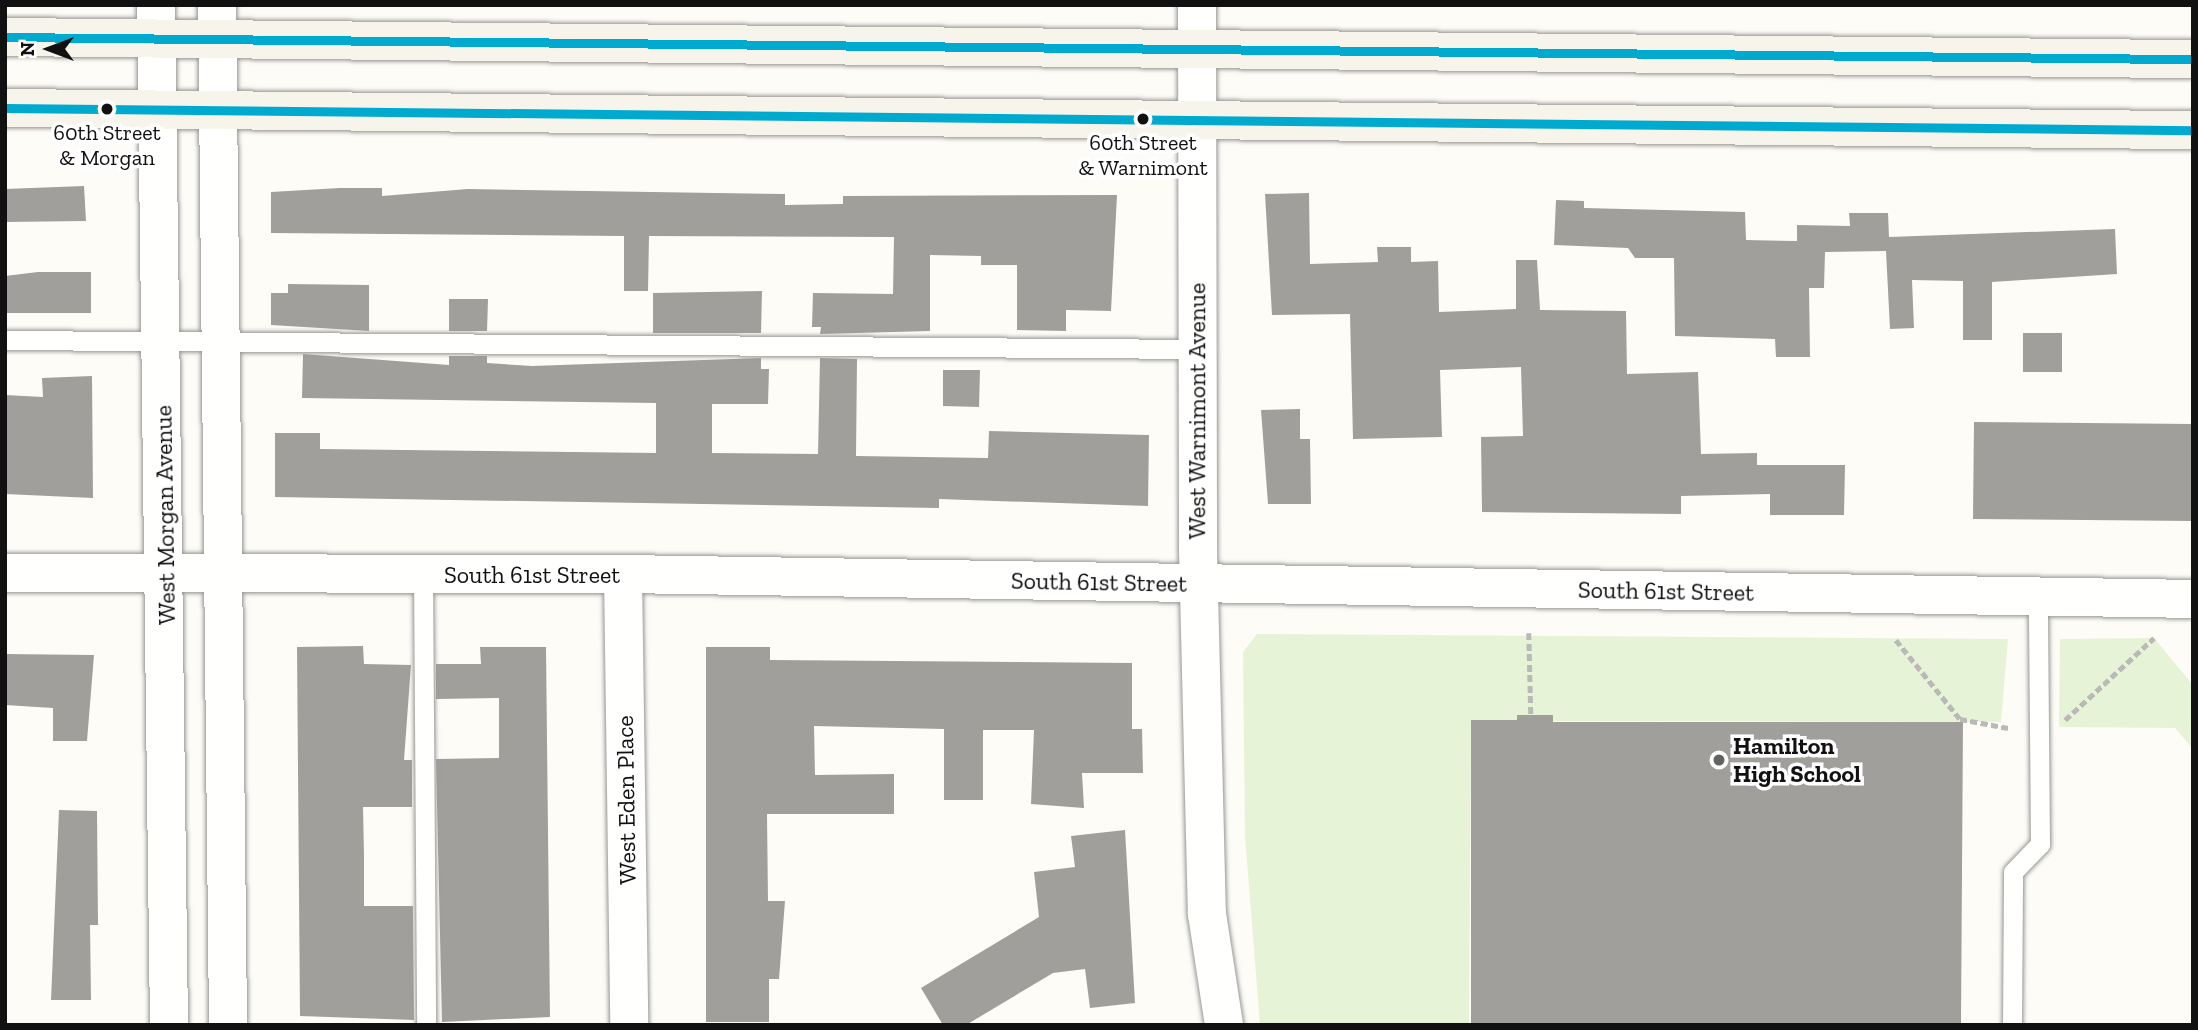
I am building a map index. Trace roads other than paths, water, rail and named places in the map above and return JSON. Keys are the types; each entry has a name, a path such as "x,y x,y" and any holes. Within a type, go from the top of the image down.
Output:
{"main road":[{"path":"5,37 156,22 1197,52 2193,59"},
{"path":"5,108 1197,116 2193,130"}],"street":[{"name":"West Warnimont Avenue","path":"1197,5 1199,584 1207,914 1224,1025"},
{"name":"West Morgan Avenue","path":"156,22 167,574 169,1025"},
{"path":"217,23 228,1025"},
{"name":"South 61st Street","path":"5,573 622,574 2038,597 2188,605"},
{"name":"West Eden Place","path":"622,574 629,1025"}],"lane":[{"path":"5,340 1197,349"},
{"path":"423,575 426,1025"},
{"path":"2012,1025 2013,872 2040,844 2038,597"}],"place":[{"name":"60th Street & Morgan","path":"107,109"},
{"name":"60th Street & Warnimont","path":"1143,119"},
{"name":"Hamilton High School","path":"1719,760"}]}
